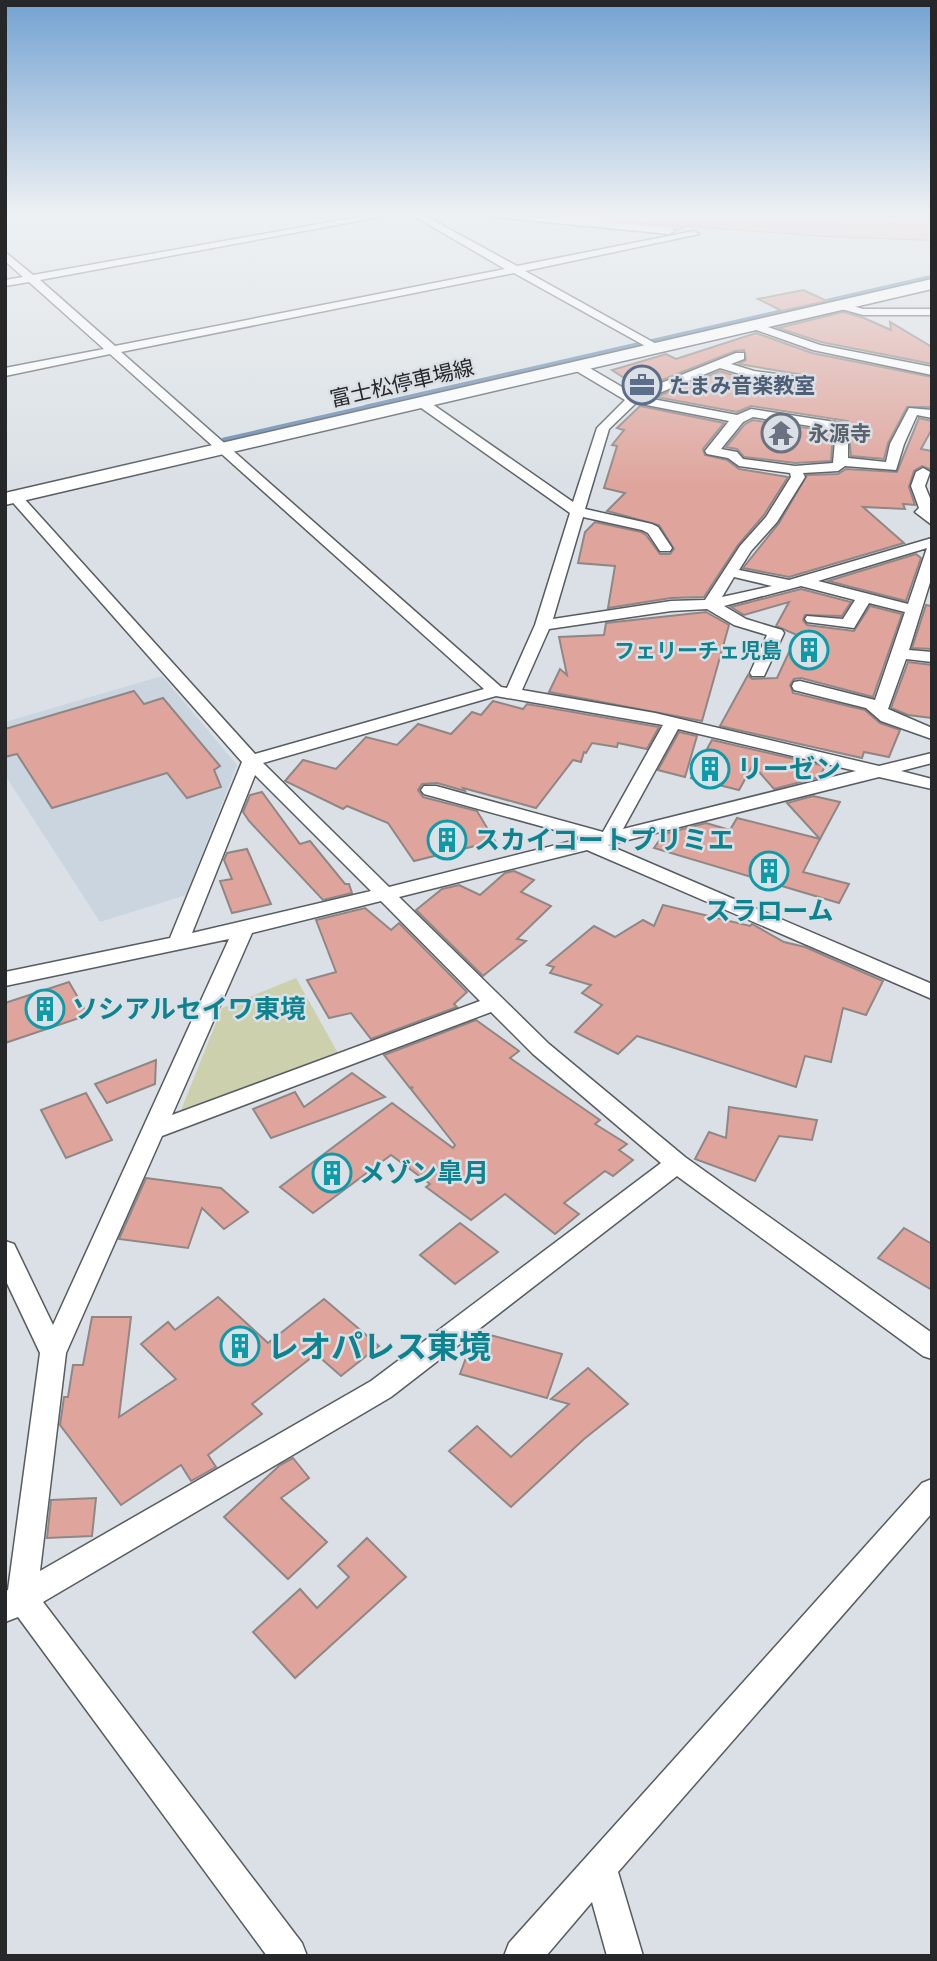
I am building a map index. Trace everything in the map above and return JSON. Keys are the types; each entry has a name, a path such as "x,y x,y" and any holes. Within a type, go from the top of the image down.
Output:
{"main road":[{"name":"富士松停車場線","path":"10,498 578,366 651,345 845,304"}],"street":[{"path":"61,304 223,448 505,691"},
{"path":"5,372 344,304"},
{"path":"577,304 651,345"},
{"path":"838,305 863,312 932,312"},
{"path":"752,325 817,348 932,371"},
{"path":"505,691 543,625 603,428 633,399 740,356"},
{"path":"719,363 753,374 804,382"},
{"path":"578,366 633,399 738,419"},
{"path":"421,402 577,511 647,527 653,530 665,548"},
{"path":"932,414 913,411 897,444 912,470 927,509 922,512 932,521"},
{"path":"751,413 843,428 841,461 838,467 830,469 795,470 739,462 732,455 712,451 738,419 751,413"},
{"path":"841,461 912,470"},
{"path":"710,604 730,572 788,496 798,477 795,470"},
{"path":"10,498 251,761 541,1049 677,1163 932,1348"},
{"path":"543,625 671,606 710,604 796,584 932,542"},
{"path":"879,711 921,605 932,551"},
{"path":"730,572 864,598 921,605"},
{"path":"813,619 848,625 864,598"},
{"path":"710,604 740,622 776,633 758,673"},
{"path":"900,654 932,657"},
{"path":"800,686 872,704 901,723 932,734"},
{"path":"251,761 505,691 673,722 932,784"},
{"path":"598,841 673,722"},
{"path":"5,979 177,945 932,758"},
{"path":"177,945 251,761"},
{"path":"430,790 598,841 932,992"},
{"path":"244,929 53,1353 14,1603 289,1956"},
{"path":"152,1131 495,1003"},
{"path":"14,1603 381,1389 677,1163"},
{"path":"5,1251 53,1353"},
{"path":"522,1956 932,1492"},
{"path":"600,1868 625,1956"}],"shaded area":[{"path":"162,676 237,765 186,895 100,922 5,775 5,722"}],"green space":[{"path":"296,978 338,1053 181,1110 222,1008"}],"building":[{"path":"767,304 816,304 782,311"},
{"path":"843,312 891,330 890,322 932,347 932,364 821,342 778,328"},
{"path":"756,333 812,353 932,377 932,407 907,407 888,443 884,459 851,456 848,421 751,406 737,412 656,397 720,371 752,381 804,389 812,383 804,375 739,364 746,360 744,350 735,351 637,390 612,370 666,354 676,359"},
{"path":"640,406 724,423 703,449 705,455 727,460 739,469 788,477 764,515 738,545 704,597 671,598 608,608 615,566 578,563 585,532 595,522 641,532 660,554 670,554 674,549 659,525 607,511 625,493 604,488 617,446 612,445 624,430 617,428"},
{"path":"919,418 932,421 932,429 921,449 932,451 932,470 922,466 914,471 909,487 915,505 903,504 905,509 863,507 904,543 789,577 743,568 779,523 807,475 838,474 846,469 897,472"},
{"path":"753,420 833,432 831,461 795,463 744,457 737,449 726,447 745,424"},
{"path":"916,554 921,558 906,601 828,581"},
{"path":"801,589 851,602 842,616 805,615 803,620 807,625 854,631 870,606 902,614 873,697 801,678 794,679 790,685 793,693 865,710 880,723 900,730 889,757 864,752 862,758 720,726 748,675 752,679 777,678 797,635 776,626 789,602 744,615 731,607"},
{"path":"926,605 932,606 932,649 912,648"},
{"path":"706,612 729,625 702,721 549,692 560,669 567,675 559,637 604,635 606,623"},
{"path":"908,662 932,665 932,718 908,715 891,708"},
{"path":"134,691 144,704 163,698 220,766 214,770 221,787 187,798 167,773 52,808 17,754 5,757 5,729"},
{"path":"493,701 523,709 527,704 659,727 647,749 618,743 617,747 592,743 586,753 584,752 581,762 573,760 536,808 463,788 465,791 437,783 422,784 418,790 423,797 477,811 495,841 414,861 388,823 347,806 343,809 285,781 303,760 336,769 366,737 397,745 418,724 451,734 472,712 481,715"},
{"path":"679,732 697,736 685,777 658,770"},
{"path":"712,740 825,766 820,777 774,789 753,765 739,790 691,778"},
{"path":"262,792 300,844 310,841 345,884 349,884 352,893 323,900 249,821 243,812 250,795"},
{"path":"813,796 840,802 820,839 787,803"},
{"path":"737,818 820,839 803,872 849,884 839,903 654,848 664,834 706,823 730,830"},
{"path":"247,849 271,904 232,913 220,881 232,879 224,860 227,853"},
{"path":"514,871 534,880 521,892 551,906 517,939 526,941 483,976 416,910 442,889 459,885 480,895 505,873"},
{"path":"663,905 750,926 752,924 784,942 805,947 883,981 866,1015 843,1008 831,1062 805,1056 796,1087 637,1036 618,1054 575,1032 602,1005 582,993 591,985 550,973 554,967 547,965 594,926 615,937 643,920 654,926"},
{"path":"365,908 391,930 399,923 467,992 454,1004 457,1007 371,1039 351,1013 329,1018 307,980 336,972 316,920"},
{"name":"ソシアルセイワ東境","path":"69,982 88,1015 5,1043 5,1003"},
{"path":"476,1020 519,1051 510,1058 600,1120 595,1124 627,1144 619,1150 633,1160 613,1176 605,1171 564,1203 579,1214 555,1234 505,1194 471,1220 426,1187 430,1184 391,1155 313,1213 280,1187 392,1103 453,1148 455,1145 411,1089 413,1087 410,1088 384,1055"},
{"path":"156,1060 155,1084 107,1103 95,1084"},
{"path":"352,1073 385,1097 271,1138 253,1109 295,1092 304,1107"},
{"path":"86,1093 112,1140 66,1158 41,1110"},
{"path":"729,1107 817,1120 812,1140 779,1136 755,1181 695,1159 709,1132 726,1138"},
{"path":"146,1178 221,1188 248,1212 224,1229 202,1208 188,1248 119,1239"},
{"path":"460,1223 498,1252 455,1284 420,1255"},
{"path":"904,1228 932,1244 932,1290 878,1258"},
{"path":"218,1297 268,1343 324,1299 379,1346 341,1376 316,1354 252,1404 262,1414 208,1455 216,1467 191,1481 181,1465 121,1505 60,1425 73,1365 83,1365 92,1317 131,1317 119,1417 176,1379 141,1344 168,1322 175,1330"},
{"path":"479,1332 562,1354 547,1398 460,1374 474,1336"},
{"path":"588,1368 628,1404 584,1439 511,1507 449,1451 477,1426 511,1457 569,1404 551,1399"},
{"path":"293,1458 309,1478 281,1498 327,1542 288,1579 224,1517 280,1465"},
{"path":"96,1498 92,1536 47,1538 51,1500"},
{"path":"367,1538 406,1577 295,1678 253,1632 300,1589 317,1608 349,1577 338,1566"}],"waterway":[{"path":"366,407 817,304"},
{"path":"224,440 373,406"}],"place":[{"name":"たまみ音楽教室","path":"642,385"},
{"name":"永源寺","path":"781,433"},
{"name":"フェリーチェ児島","path":"809,650"},
{"name":"リーゼン","path":"710,769"},
{"name":"スカイコートプリミエ","path":"447,840"},
{"name":"スラローム","path":"769,871"},
{"name":"ソシアルセイワ東境","path":"45,1009"},
{"name":"メゾン皐月","path":"332,1173"},
{"name":"レオパレス東境","path":"240,1346"}]}
